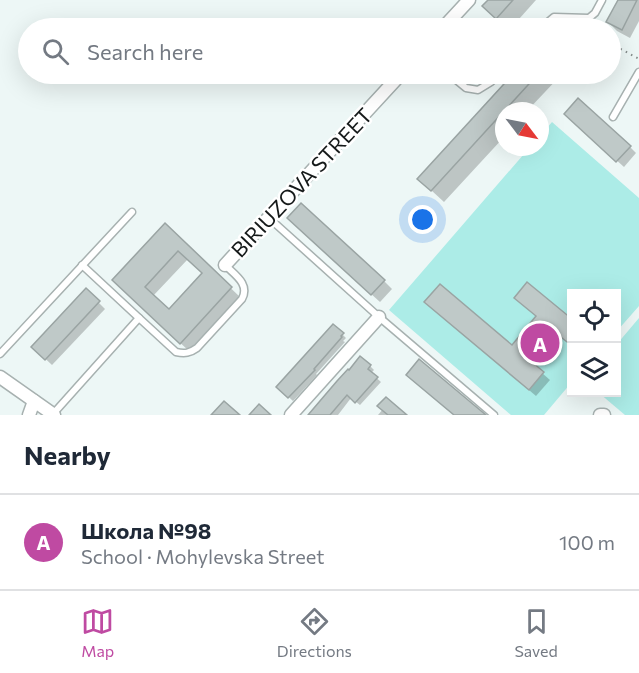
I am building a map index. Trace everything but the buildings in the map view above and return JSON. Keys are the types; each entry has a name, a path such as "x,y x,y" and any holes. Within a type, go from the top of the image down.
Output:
{"street":[{"path":"452,18 469,0"},
{"name":"BIRIUZOVA STREET","path":"225,265 392,84"},
{"path":"291,415 379,317"},
{"path":"0,377 53,415"},
{"path":"29,415 34,401"}],"lane":[{"path":"553,18 589,18 595,13 602,0"},
{"path":"613,117 639,72"},
{"path":"461,84 466,88 478,90 488,84"},
{"path":"0,354 132,212"},
{"path":"268,217 379,317 494,415"},
{"path":"82,265 176,352 182,354 190,353 197,348 245,293 242,281 225,265"},
{"path":"53,415 140,318"}],"path":[{"path":"621,49 639,59"}],"shaded area":[{"path":"552,122 639,198 639,306 621,326 621,289 567,289 567,388 544,415 511,415 389,310 522,156 549,156 549,126"},
{"path":"639,318 639,415 625,415 604,397 621,397 621,339"}],"place":[{"name":"Школа №98","path":"540,343"}]}
